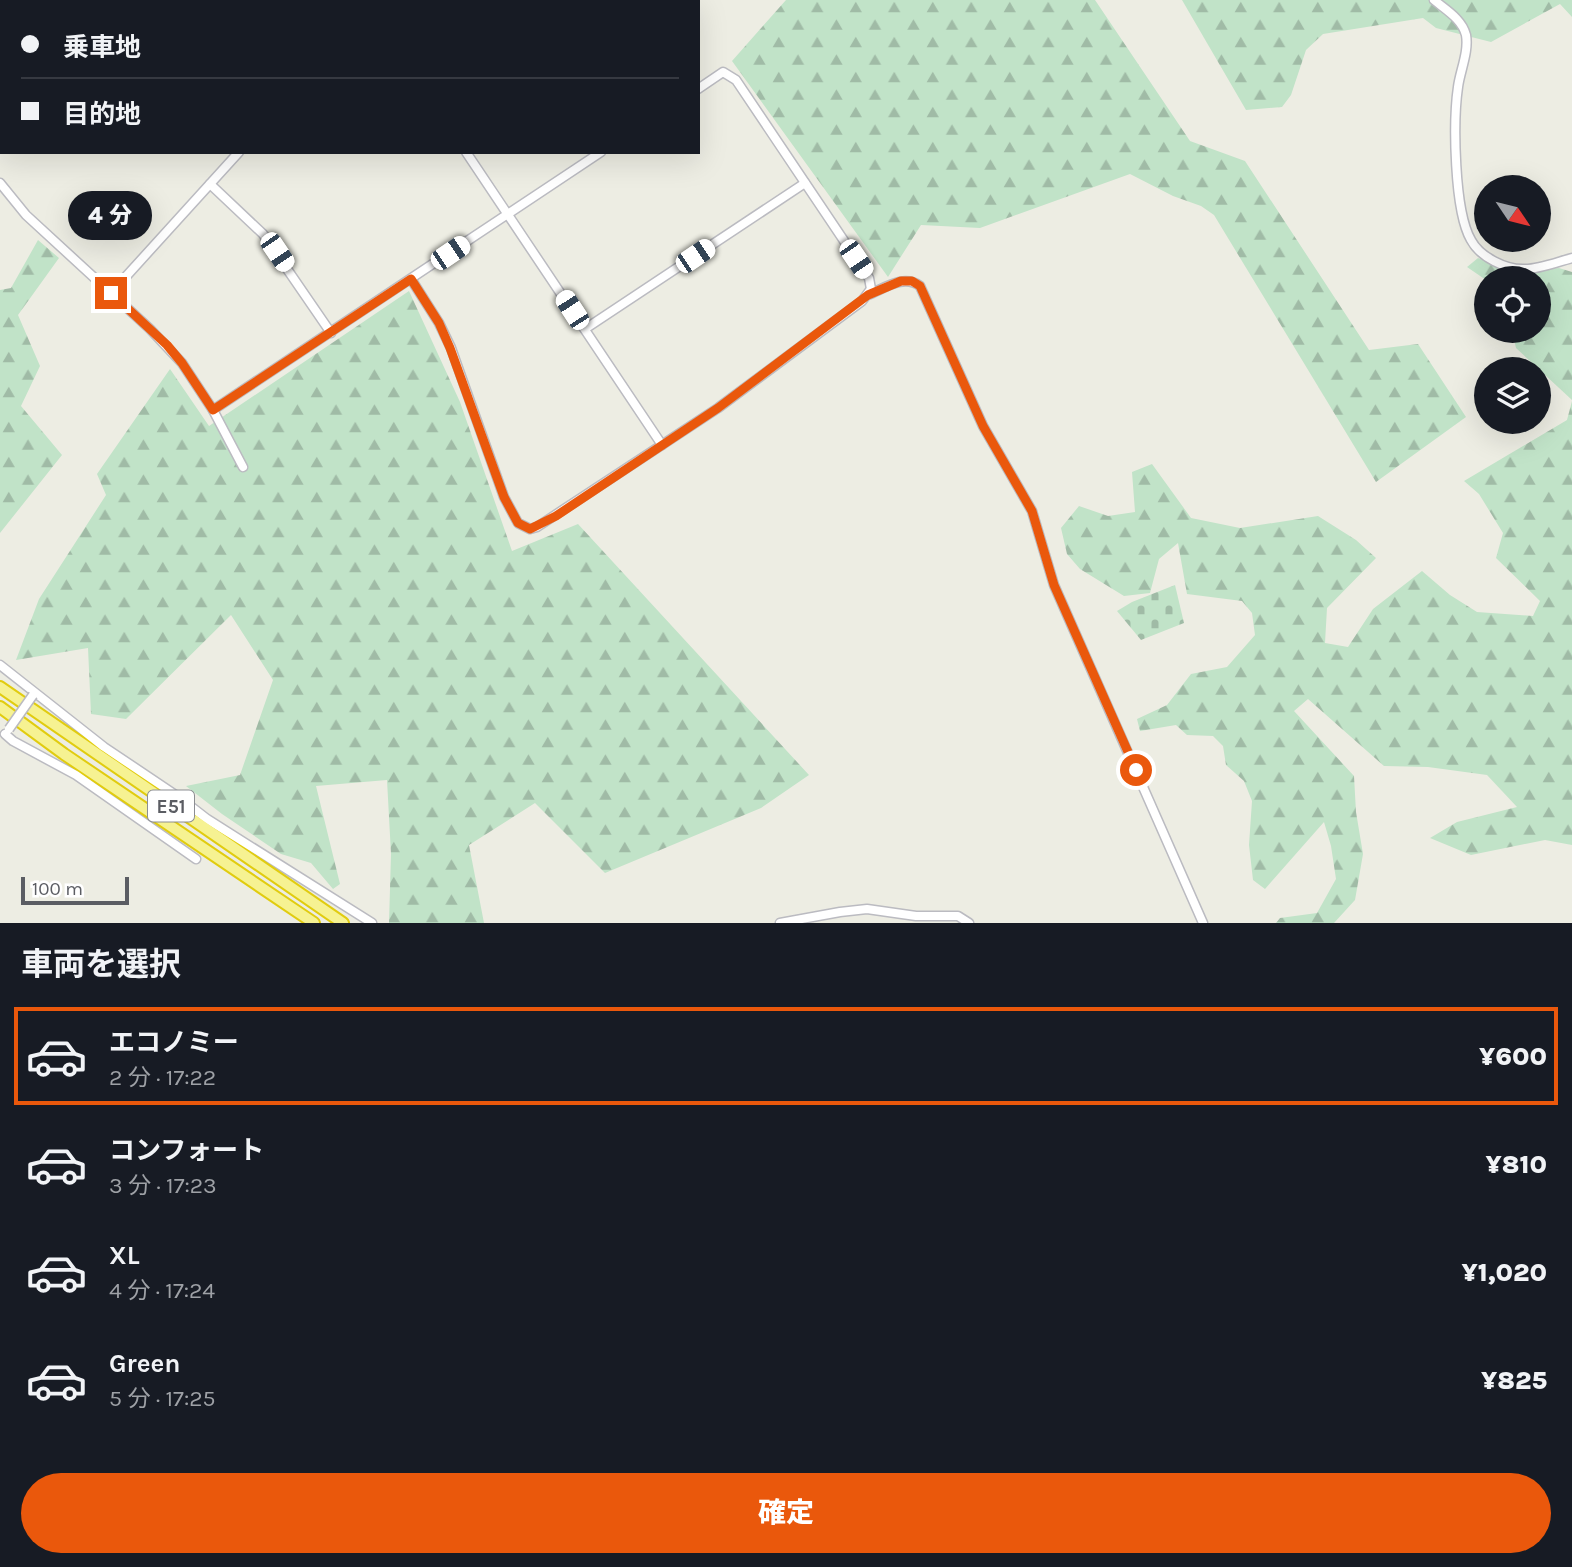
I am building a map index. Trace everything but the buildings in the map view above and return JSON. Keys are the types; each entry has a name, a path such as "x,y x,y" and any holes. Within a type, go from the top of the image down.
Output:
{"highway":[{"name":"E51","path":"0,687 343,923"},
{"name":"E51","path":"0,707 314,923"}],"street":[{"path":"1434,0 1456,18 1465,33 1466,48 1458,87 1455,124 1457,177 1469,238 1476,248 1494,261 1511,268 1526,269 1572,258"},
{"path":"700,88 723,72 736,80 869,278 871,289 868,295"},
{"path":"111,293 237,154"},
{"path":"467,154 662,445"},
{"path":"213,410 598,154"},
{"path":"0,183 26,215 167,345 213,410 243,467"},
{"path":"585,329 805,183"},
{"path":"210,184 263,234 331,333"},
{"path":"411,279 445,335 504,497 523,527 537,527 718,408 868,295 901,281 912,281 920,286 983,426 1032,511 1054,585 1203,923"},
{"path":"0,665 104,747 207,819 372,923"},
{"path":"34,693 4,734 76,775 197,859"},
{"path":"780,923 867,909 916,916 958,916 969,923"}],"green space":[{"path":"786,0 1095,0 1190,141 1245,161 1369,350 1418,344 1466,417 1376,482 1214,215 1201,206 1173,196 1130,174 980,228 921,225 888,277 732,61"},
{"path":"1182,0 1572,0 1572,17 1560,4 1491,42 1436,28 1423,18 1323,34 1306,50 1291,95 1282,107 1246,110"},
{"path":"38,240 59,258 18,315 40,366 21,406 62,455 0,533 0,290 11,288"},
{"path":"1478,258 1498,266 1474,266 1474,272 1467,267"},
{"path":"1551,269 1572,272 1572,400 1551,380 1551,357 1526,357 1516,348 1515,343 1551,343"},
{"path":"409,291 460,402 512,551 578,524 809,775 761,808 605,873 535,803 469,845 484,923 389,923 391,854 387,780 316,786 340,884 333,889 311,863 281,854 186,786 240,775 273,680 231,615 126,719 91,714 88,648 16,660 39,599 106,495 97,474 170,369 209,426"},
{"path":"1572,401 1572,845 1545,840 1471,855 1430,838 1457,822 1517,807 1487,775 1428,767 1384,766 1308,699 1294,711 1354,776 1356,812 1363,854 1355,900 1334,923 1276,923 1280,918 1317,913 1336,879 1324,822 1265,889 1253,880 1249,845 1252,801 1244,781 1226,765 1223,746 1213,736 1187,735 1176,725 1140,731 1137,719 1167,705 1191,674 1227,667 1255,635 1252,613 1242,601 1187,594 1178,543 1159,559 1150,593 1124,596 1080,569 1067,554 1061,528 1079,506 1108,516 1135,512 1132,472 1152,464 1191,518 1240,528 1318,516 1356,540 1376,558 1327,608 1325,643 1348,647 1373,609 1422,571 1450,595 1477,612 1533,616 1540,601 1496,558 1503,533 1479,494 1464,481 1543,434 1551,434 1551,429 1567,420"},
{"path":"1175,585 1184,623 1141,640 1117,611"}],"route":[{"path":"111,293 167,345 213,410 411,279 439,323 450,348 504,497 518,523 530,529 556,516 718,408 868,295 901,281 912,281 920,286 923,298 983,426 1032,511 1054,585 1136,770"}]}
